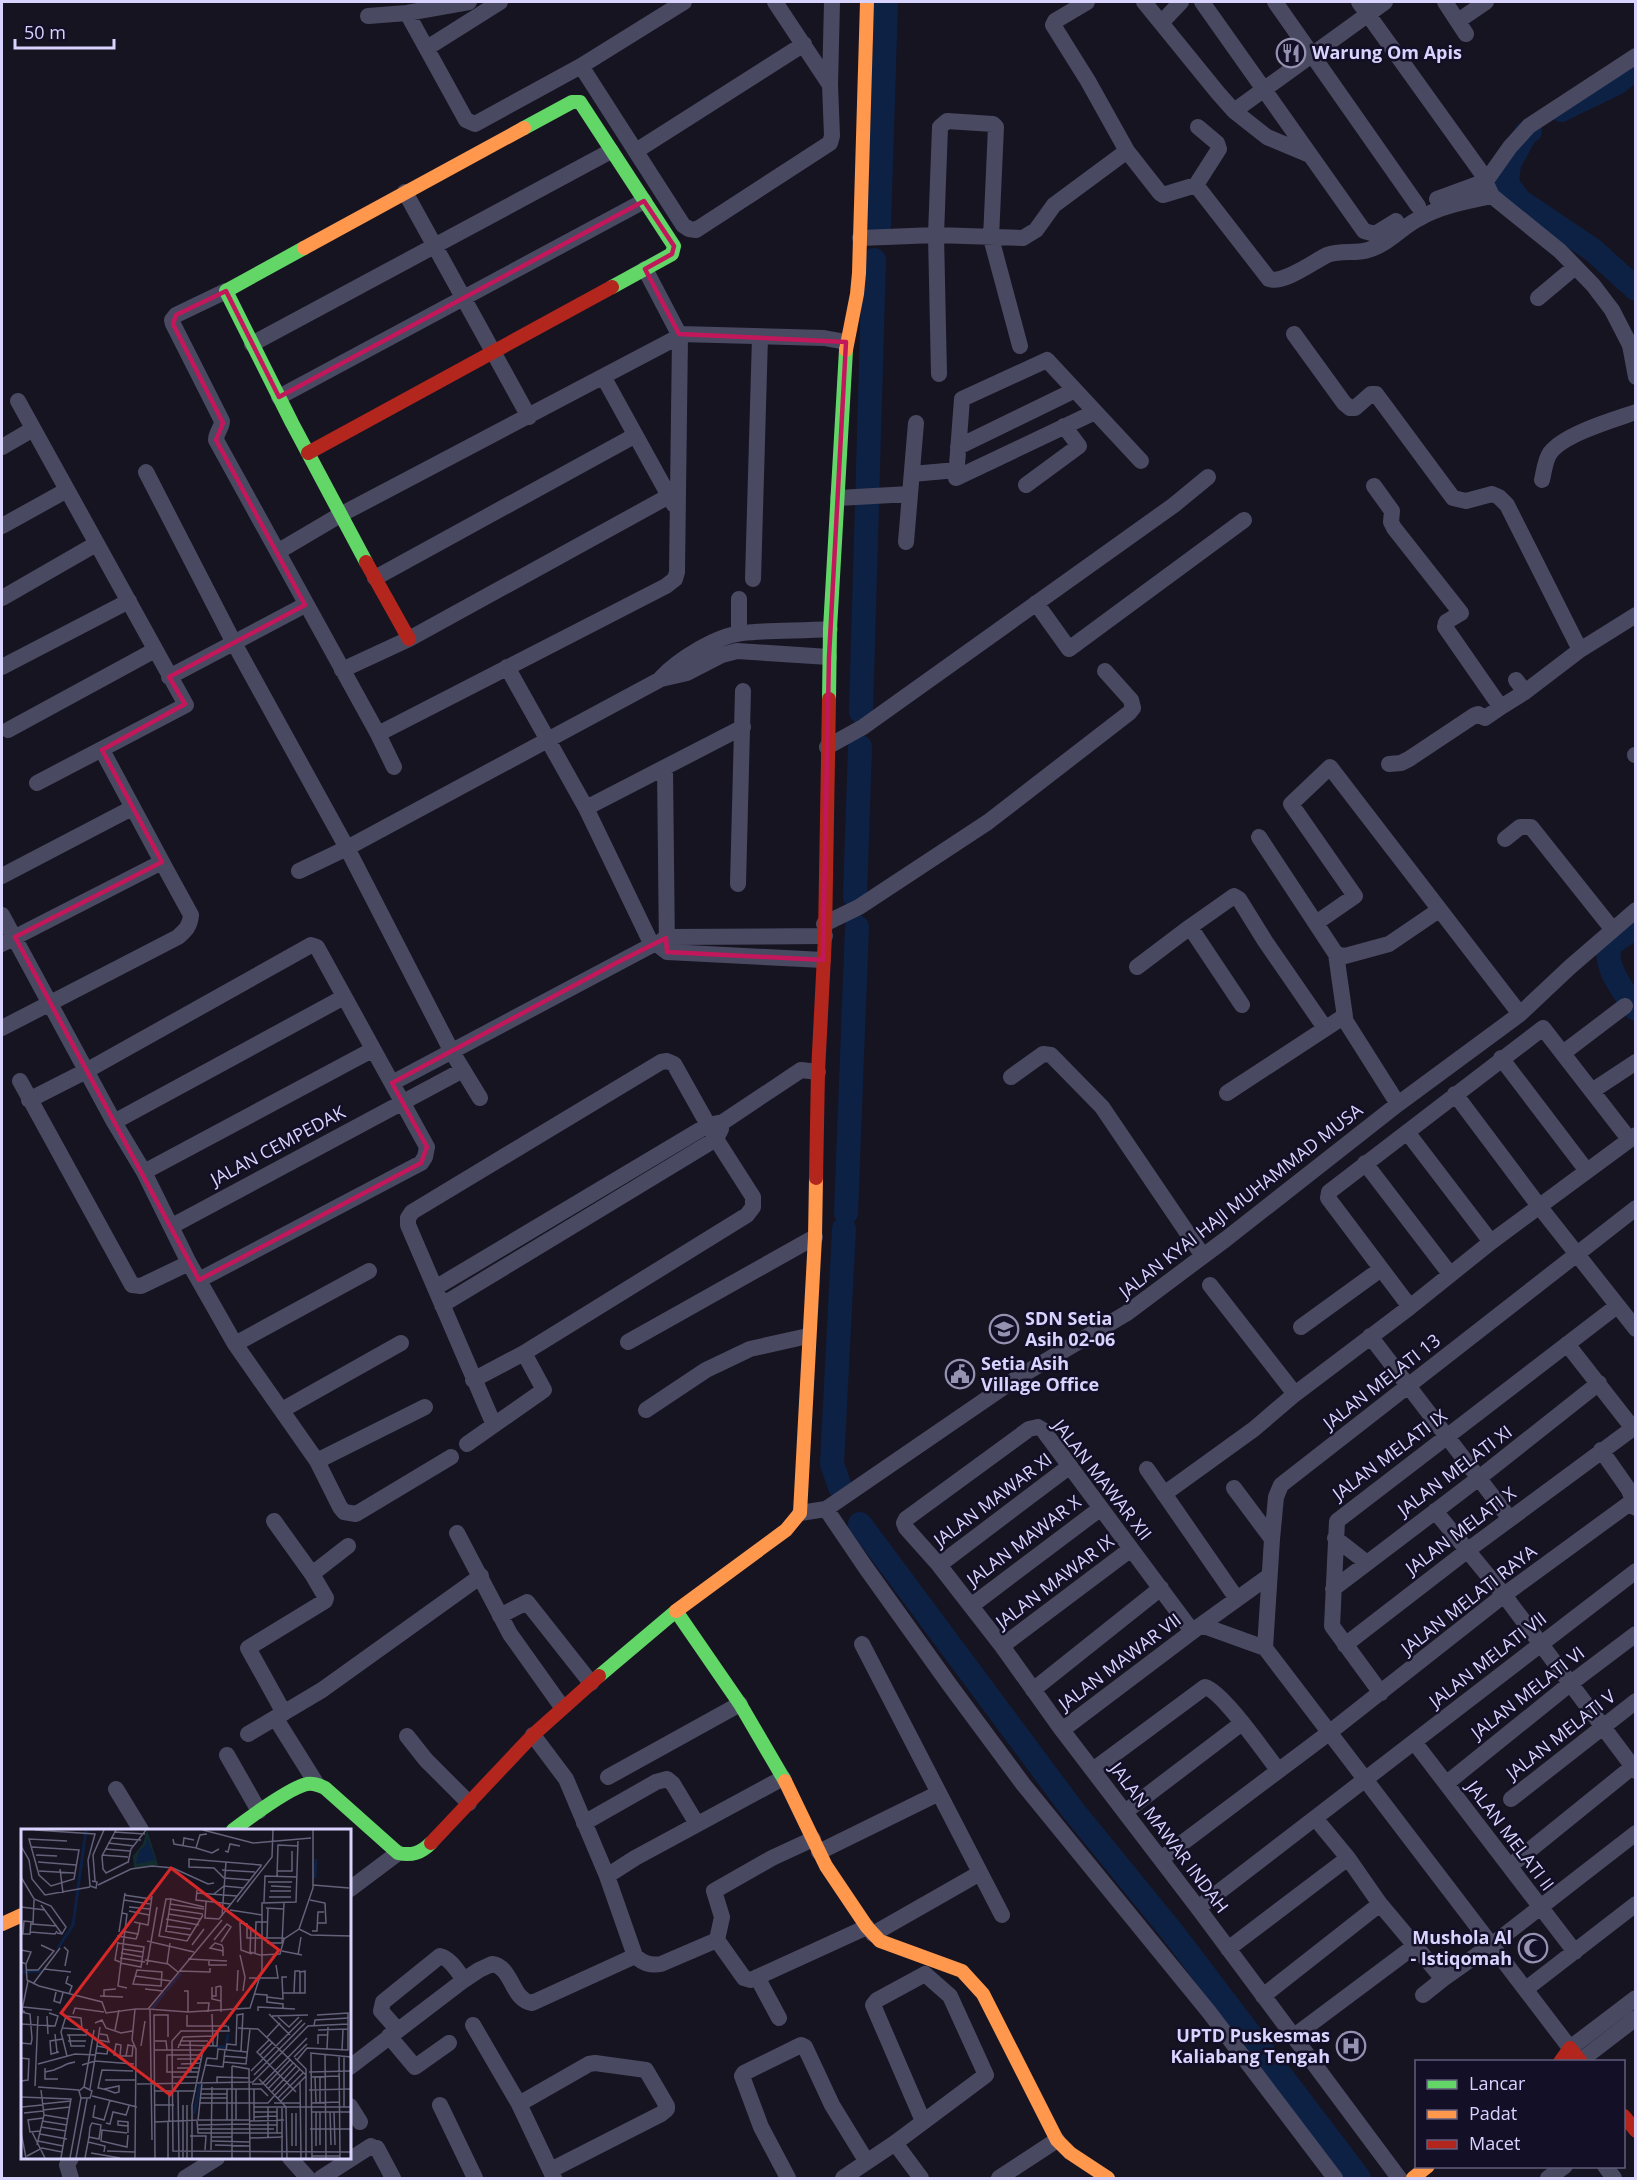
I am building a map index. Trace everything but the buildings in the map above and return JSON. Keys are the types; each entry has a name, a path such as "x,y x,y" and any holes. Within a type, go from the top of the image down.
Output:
{"street":[{"path":"368,16 407,13 469,2"},
{"path":"427,48 500,2"},
{"path":"407,13 466,120 476,124 581,66 684,2"},
{"path":"775,2 830,85"},
{"path":"581,66 683,225 696,230 827,146 832,136 830,85 832,2"},
{"path":"800,1513 815,1237 818,1072 824,960 830,629 846,342 856,294 861,238 867,2"},
{"path":"1087,2 1055,21 1053,25 1088,81 1127,151 1160,193 1167,195 1196,185 1219,149 1217,143 1198,127"},
{"path":"1144,2 1234,111 1267,137 1310,155"},
{"path":"1161,23 1181,2"},
{"path":"1202,2 1367,233 1380,232 1418,206 1489,189"},
{"path":"1275,2 1418,206"},
{"path":"1234,111 1311,54 1363,8 1385,2"},
{"path":"1445,2 1462,28 1486,2"},
{"path":"1363,8 1489,189 1560,251 1593,285 1612,310 1634,355 1635,377"},
{"path":"636,151 804,44"},
{"path":"1196,185 1266,276 1276,280 1329,255 1375,248 1428,213 1467,201 1489,189 1514,141 1529,126 1635,56"},
{"path":"308,453 672,254 674,247 580,102 574,102 405,192 226,291 176,315 172,320 222,421 216,440 279,551 305,605 378,734 394,767"},
{"path":"939,374 936,235 940,127 947,121 996,126 991,238 1020,346"},
{"path":"252,344 611,151"},
{"path":"861,238 936,235 1023,238 1039,226 1054,205 1127,151"},
{"path":"405,192 529,417"},
{"path":"279,397 644,201"},
{"path":"1538,298 1575,267"},
{"path":"378,734 672,582 677,572 679,513 680,335 645,269"},
{"path":"226,291 340,515 409,639"},
{"path":"1294,334 1344,404 1355,408 1371,394 1376,394 1453,498 1466,501 1492,494 1503,500 1580,650"},
{"path":"279,551 340,515 604,378 680,335 824,338 846,342"},
{"path":"753,579 760,337"},
{"path":"1095,412 956,478 962,399 1047,360 1075,390 1141,462"},
{"path":"604,378 634,436 679,513"},
{"path":"958,447 1075,390"},
{"path":"18,401 186,705 37,783"},
{"path":"1542,480 1548,456 1556,447 1586,430 1635,412"},
{"path":"906,542 916,423"},
{"path":"1026,485 1079,446 1064,426"},
{"path":"2,447 33,429"},
{"path":"375,578 634,436"},
{"path":"912,474 957,470"},
{"path":"146,472 234,643 347,848 452,1052 480,1098"},
{"path":"827,747 863,727 1174,505 1208,477"},
{"path":"1374,486 1392,511 1391,522 1394,528 1461,613 1446,622 1445,627 1501,707"},
{"path":"2,526 68,490"},
{"path":"838,498 910,494"},
{"path":"342,669 409,639 669,496"},
{"path":"1036,603 1069,649 1244,520"},
{"path":"2,598 96,544"},
{"path":"739,599 739,633"},
{"path":"2,667 129,601"},
{"path":"170,677 305,605"},
{"path":"1389,764 1401,763 1409,759 1475,715 1478,714 1485,718 1501,707 1520,686 1635,615"},
{"path":"661,679 671,668 701,648 739,633 830,629"},
{"path":"8,730 155,650"},
{"path":"299,871 347,848 661,679 687,673 737,651 829,657"},
{"path":"507,667 661,945"},
{"path":"392,1083 661,945 824,930 988,822 1129,713 1133,708 1131,700 1105,671"},
{"path":"738,884 743,691"},
{"path":"586,808 743,727"},
{"path":"2,1028 178,937 190,924 191,915 102,750"},
{"path":"1316,924 1355,896 1291,804 1330,767 1520,1014"},
{"path":"661,945 665,768"},
{"path":"2,876 132,808"},
{"path":"1505,839 1524,825 1531,827 1613,930"},
{"path":"1258,837 1336,954 1345,1017 1398,1104"},
{"path":"8,941 162,862"},
{"path":"1137,967 1230,897 1237,897 1325,1028"},
{"path":"1336,954 1346,956 1389,944 1439,910"},
{"name":"JALAN KYAI HAJI MUHAMMAD MUSA","path":"837,1502 1017,1378 1127,1313 1398,1104 1520,1014 1635,910"},
{"path":"2,915 8,941 50,1004 144,1172 189,1263 235,1344 317,1461 339,1507 351,1515 356,1514 451,1457"},
{"path":"1190,927 1242,1005"},
{"path":"731,955 734,937"},
{"path":"29,1100 86,1071 311,945 317,946 427,1147 425,1157 421,1163 199,1280"},
{"path":"661,945 731,955 824,960"},
{"path":"114,1122 344,997"},
{"path":"1563,1053 1625,1006"},
{"path":"1227,1093 1345,1017"},
{"path":"1164,1494 1254,1429 1295,1394 1410,1307 1491,1242 1632,1137 1541,1027 1330,1189 1328,1198 1410,1307"},
{"path":"144,1172 372,1050"},
{"path":"1011,1077 1043,1054 1051,1055 1102,1107 1203,1256"},
{"path":"1501,1058 1587,1172"},
{"path":"473,1380 524,1353 747,1215 753,1207 753,1197 716,1129 674,1064 667,1061 661,1062 412,1212 408,1218 408,1225 473,1380 494,1425"},
{"path":"1592,1091 1635,1062"},
{"name":"JALAN CEMPEDAK","path":"172,1226 463,1070"},
{"path":"442,1305 577,1223 801,1070 818,1072"},
{"path":"20,1081 132,1285 141,1286 189,1263"},
{"path":"1455,1094 1635,1329"},
{"path":"435,1288 569,1208 716,1129"},
{"path":"1407,1132 1491,1242"},
{"path":"1365,1163 1450,1274"},
{"path":"569,1208 577,1223"},
{"name":"JALAN MELATI 13","path":"1265,1648 1276,1497 1281,1485 1577,1254 1633,1214"},
{"path":"628,1342 815,1237"},
{"path":"1301,1327 1381,1269"},
{"path":"235,1344 369,1271"},
{"path":"1210,1286 1295,1394"},
{"name":"JALAN MELATI IX","path":"1381,1694 1332,1626 1335,1538 1338,1519 1617,1306"},
{"path":"646,1410 706,1370 750,1349 808,1336"},
{"path":"1370,1336 1510,1519"},
{"path":"282,1410 401,1343"},
{"path":"1567,1344 1634,1427"},
{"path":"466,1444 544,1390 524,1353"},
{"name":"JALAN MELATI XI","path":"1333,1588 1479,1478 1599,1383"},
{"path":"317,1461 425,1407"},
{"name":"JALAN MAWAR XII","path":"904,1523 1029,1429 1038,1427 1043,1430 1161,1588 1197,1628"},
{"name":"JALAN MELATI X","path":"1345,1645 1634,1427"},
{"path":"1601,1450 1629,1490 1634,1504"},
{"name":"JALAN MAWAR XI","path":"939,1565 1070,1466"},
{"path":"1147,1469 1238,1599"},
{"path":"1234,1488 1272,1539"},
{"path":"234,1829 301,1786 316,1783 325,1788 398,1853 407,1855 423,1851 562,1707 676,1611 786,1530 800,1513 837,1502 866,1568 948,1684 1023,1784 1209,2012 1335,2178"},
{"name":"JALAN MELATI RAYA","path":"1161,1859 1381,1694 1504,1595 1634,1504"},
{"name":"JALAN MAWAR X","path":"971,1606 1101,1508"},
{"path":"1435,1511 1504,1595 1634,1767 1510,1866"},
{"path":"274,1521 312,1574 326,1598 325,1601 248,1648 280,1716 316,1783"},
{"name":"JALAN MAWAR INDAH","path":"904,1523 1002,1646 1062,1730 1399,2178"},
{"path":"457,1533 500,1616 527,1659 562,1707"},
{"path":"1335,1538 1366,1563"},
{"path":"312,1574 348,1546"},
{"name":"JALAN MAWAR IX","path":"1002,1646 1131,1549"},
{"name":"JALAN MELATI VII","path":"1365,1780 1635,1570"},
{"path":"248,1734 322,1690 481,1576"},
{"name":"JALAN MAWAR VII","path":"1062,1730 1269,1576"},
{"path":"1033,1690 1161,1588"},
{"path":"500,1616 527,1602 591,1683"},
{"path":"676,1611 740,1704 783,1778 816,1846 870,1931 880,1941 962,1971 974,1982 983,1994 1057,2140 1070,2153 1108,2178"},
{"name":"JALAN MAWAR VII","path":"1197,1628 1265,1648"},
{"name":"JALAN MELATI VI","path":"1447,1783 1570,1683 1635,1634"},
{"path":"862,1644 1002,1915"},
{"path":"1265,1648 1527,1989 1574,2059"},
{"path":"1093,1770 1205,1687 1212,1690 1242,1723 1278,1770"},
{"name":"JALAN MELATI V","path":"1511,1799 1635,1701"},
{"path":"608,1777 740,1704"},
{"path":"1125,1812 1242,1723"},
{"path":"533,1735 566,1779 607,1876 635,1956 644,1963 654,1966 717,1941"},
{"path":"407,1736 426,1760 469,1803"},
{"name":"JALAN MELATI II","path":"1415,1743 1575,1952"},
{"path":"227,1755 259,1811"},
{"path":"607,1876 783,1778"},
{"path":"584,1823 656,1782 667,1779 673,1784 697,1824"},
{"path":"1198,1908 1365,1780"},
{"path":"116,1789 140,1829"},
{"path":"939,1793 816,1846 772,1858 714,1891 722,1916 717,1941 744,1978 751,1980 870,1931 980,1873"},
{"path":"1315,1818 1348,1858 1380,1904 1443,1979"},
{"path":"1423,1995 1635,1833"},
{"path":"351,1888 398,1853"},
{"path":"1228,1949 1348,1858"},
{"path":"1263,1996 1380,1904"},
{"path":"1527,1989 1635,1904"},
{"path":"2,1924 21,1917"},
{"path":"1293,2037 1416,1945"},
{"path":"449,2043 415,2067 381,2010 382,2002 440,1956 448,1959 464,1980"},
{"path":"351,2066 464,1980 492,1964 504,1969 520,1997 525,2002 532,2003 635,1956"},
{"path":"843,2178 895,2143 983,2078 986,2072 950,1996 928,1975 921,1974 877,2000 873,2005 923,2121"},
{"path":"757,1977 779,2018"},
{"path":"1574,2059 1635,1998"},
{"path":"1574,2059 1635,2018"},
{"path":"473,2025 519,2104 553,2174 667,2109 646,2070 595,2063 519,2104"},
{"path":"788,2178 761,2127 742,2076 801,2045 805,2047 832,2105 867,2162"},
{"path":"440,2105 475,2178"},
{"path":"351,2108 360,2122"},
{"path":"999,2178 1057,2140"},
{"path":"895,2143 921,2178"},
{"path":"321,2178 374,2147 393,2178"},
{"path":"70,2159 67,2165 71,2178"},
{"path":"185,2178 214,2159"},
{"path":"292,2159 308,2178"},
{"path":"1413,2178 1426,2168"},
{"path":"1548,2178 1562,2168"}],"highlighted area":[{"path":"644,201 674,246 672,254 645,269 679,334 846,342 829,657 823,960 667,952 666,938 616,963 392,1083 427,1147 421,1163 199,1280 15,937 162,862 102,750 185,704 169,677 305,605 216,440 223,423 173,324 176,315 226,291 279,397"}],"waterway":[{"path":"879,225 886,3"},
{"path":"1561,110 1617,83 1636,67"},
{"path":"1530,131 1526,133 1509,164 1507,184 1520,201 1593,250 1636,289"},
{"path":"861,712 874,260"},
{"path":"855,897 860,747"},
{"path":"846,1213 857,927"},
{"path":"1636,927 1612,944 1609,951 1609,960 1615,978 1636,1009"},
{"path":"840,1487 832,1464 844,1229"},
{"path":"860,1524 1072,1809 1173,1933 1359,2178"}],"traffic: fast":[{"path":"524,128 572,102 580,102 674,246 672,254 612,287"},
{"path":"304,248 226,291 292,423 366,562"},
{"path":"829,699 830,629 846,350"},
{"path":"599,1676 676,1611 740,1704 785,1781"},
{"path":"234,1829 280,1797 299,1787 312,1784 325,1788 398,1853 416,1853 431,1843"}],"traffic: slow":[{"path":"846,350 859,273 867,2"},
{"path":"304,248 524,128"},
{"path":"676,1611 786,1530 800,1513 815,1237 816,1178"},
{"path":"785,1781 826,1866 867,1927 880,1941 962,1971 983,1994 1057,2140 1070,2153 1108,2178"},
{"path":"2,1924 21,1915"},
{"path":"1413,2178 1426,2168"}],"traffic: jam":[{"path":"308,453 612,287"},
{"path":"366,562 409,639"},
{"path":"816,1178 818,1072 825,936 829,699"},
{"path":"431,1843 533,1735 599,1676"},
{"path":"1561,2060 1570,2048 1579,2060"},
{"path":"1625,2117 1636,2131"}],"place":[{"name":"Warung Om Apis","path":"1291,53"},
{"name":"SDN Setia Asih 02-06","path":"1004,1329"},
{"name":"Setia Asih Village Office","path":"960,1374"},
{"name":"Mushola Al - Istiqomah","path":"1533,1948"},
{"name":"UPTD Puskesmas Kaliabang Tengah","path":"1351,2046"}]}
